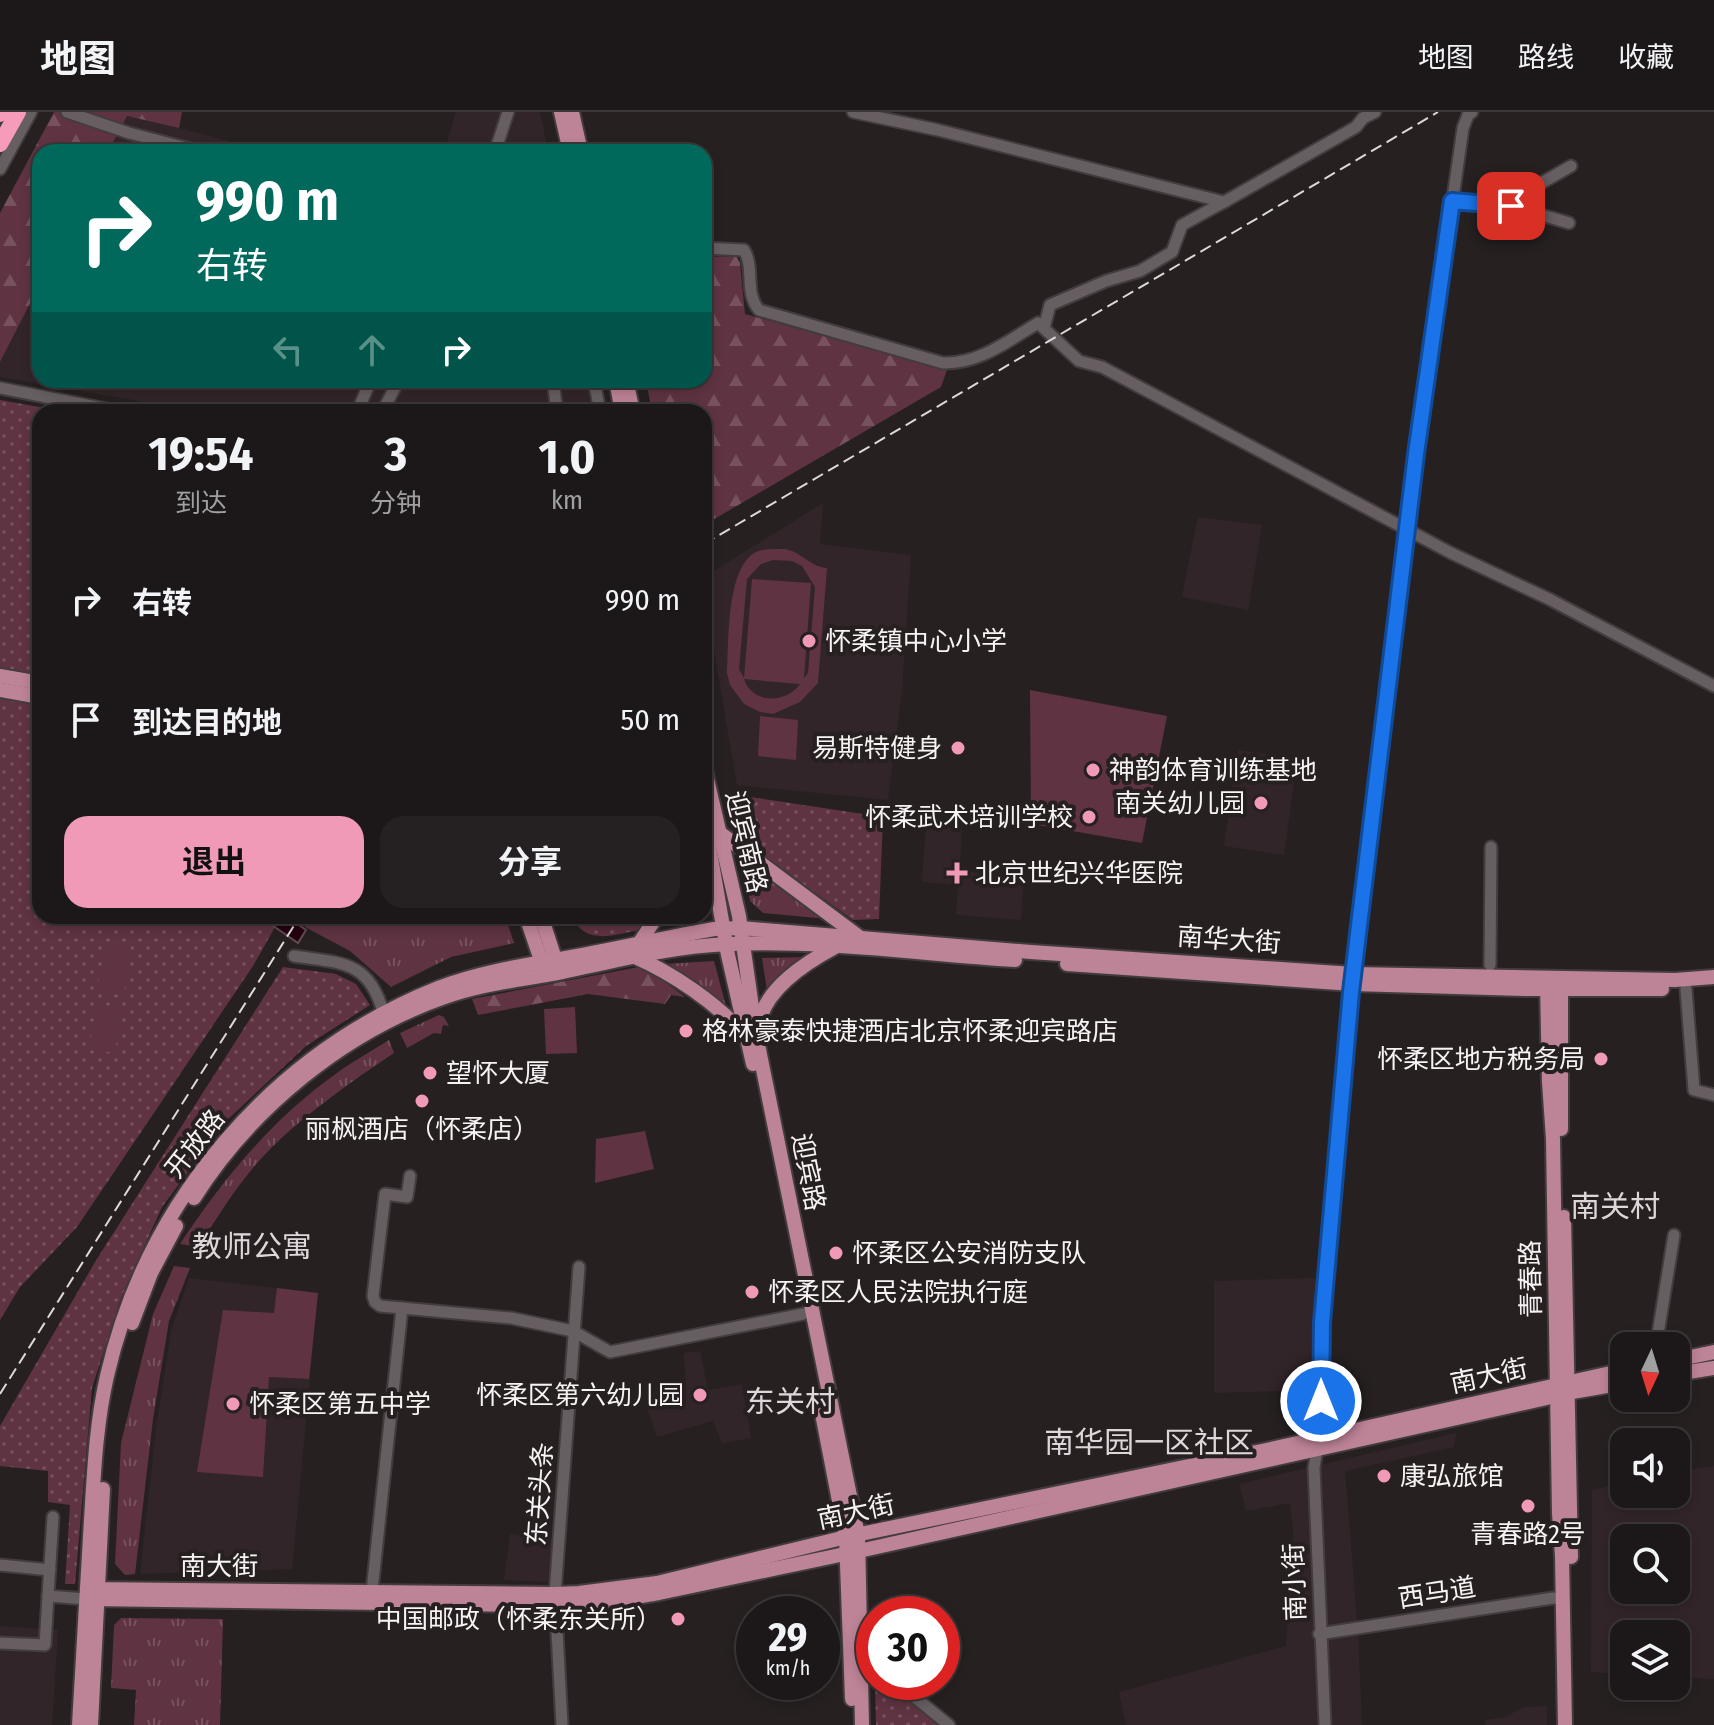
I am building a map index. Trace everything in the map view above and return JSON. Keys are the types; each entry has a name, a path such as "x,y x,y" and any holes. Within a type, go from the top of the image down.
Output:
{"highway":[{"path":"0,144 18,112"}],"main road":[{"path":"561,112 568,144"},
{"path":"572,112 579,144"},
{"path":"0,676 32,682"},
{"path":"0,690 32,696"},
{"path":"712,837 859,936"},
{"name":"迎宾南路","path":"712,842 741,928 743,944"},
{"name":"迎宾南路","path":"712,848 726,936"},
{"path":"530,924 551,967"},
{"path":"543,924 551,967"},
{"path":"640,942 652,924"},
{"name":"南华大街","path":"741,928 1353,979"},
{"name":"开放路","path":"91,1725 91,1594 97,1428 104,1389 121,1325 149,1256 195,1178 235,1128 278,1085 328,1046 383,1012 440,988 495,970 551,967 632,956 726,936 741,928"},
{"name":"开放路","path":"79,1725 107,1429 116,1378 151,1273 203,1183 242,1134 285,1092 333,1054 387,1021 446,996 640,942 726,936 743,944"},
{"name":"迎宾路","path":"726,936 752,1036 852,1536"},
{"name":"南华大街","path":"743,944 837,946 1353,979 1686,989 1714,986"},
{"name":"迎宾路","path":"743,944 752,1036 803,1314 852,1536"},
{"path":"632,956 663,969 752,1036 763,1006 807,962 837,946"},
{"name":"南华大街","path":"1554,983 1714,977"},
{"name":"青春路","path":"1554,983 1561,1137 1565,1725"},
{"path":"1690,1357 1714,1352"},
{"path":"1690,1372 1714,1368"},
{"name":"南大街","path":"91,1594 556,1599 659,1593 853,1552 1563,1390 1610,1375"},
{"name":"南大街","path":"1563,1390 1610,1385"},
{"name":"青春路","path":"1563,1390 1574,1725"},
{"name":"南大街","path":"91,1594 372,1591 556,1599 657,1583 852,1536 1318,1444"},
{"path":"852,1536 856,1596"},
{"path":"853,1552 853,1725"},
{"path":"861,1700 862,1725"}],"street":[{"path":"0,169 31,112"},
{"path":"67,112 171,144"},
{"path":"498,144 508,112"},
{"path":"853,112 954,134 1224,202"},
{"path":"1044,328 1050,305 1106,281 1140,271 1172,252 1182,225 1356,127 1363,118 1375,112"},
{"name":"南小街","path":"1325,1725 1314,1468 1318,1444 1322,1322 1353,979 1407,529 1452,201 1463,128 1472,112"},
{"path":"1517,208 1518,202 1538,185 1571,166"},
{"path":"1452,201 1517,208 1569,223"},
{"path":"712,248 744,250 749,258 752,301 759,310 943,363 961,364 989,353 1038,323 1079,361 1102,367 1451,553 1549,599 1714,686"},
{"path":"0,388 81,404"},
{"path":"1490,965 1491,847"},
{"path":"294,956 351,965 377,992 383,1012"},
{"path":"1686,989 1694,1090 1714,1095"},
{"path":"410,1176 407,1197 385,1194 373,1296 380,1306 511,1318 573,1331 610,1352 803,1314"},
{"path":"1658,1332 1674,1235"},
{"name":"东关头条","path":"562,1725 556,1599 579,1267"},
{"path":"372,1591 402,1308"},
{"path":"0,1643 45,1645 53,1517"},
{"path":"0,1565 50,1570"},
{"path":"48,1596 91,1594"},
{"name":"西马道","path":"1319,1634 1562,1599"},
{"path":"918,1700 949,1725"}],"shaded area":[{"path":"456,112 540,112 546,144 446,144"},
{"path":"127,116 240,144 112,144"},
{"path":"32,300 32,383 0,377 0,362"},
{"path":"64,388 591,388 594,404 157,404"},
{"name":"怀柔镇中心小学","path":"823,503 820,544 911,555 902,691 888,800 737,785 712,639 712,572"},
{"path":"1198,517 1262,525 1248,610 1182,597"},
{"name":"南关幼儿园","path":"1238,750 1297,759 1284,855 1224,846"},
{"name":"北京世纪兴华医院","path":"926,826 962,829 960,871 1024,875 1021,920 956,915 958,885 922,882"},
{"name":"怀柔区第五中学","path":"189,1278 318,1293 292,1569 140,1574 156,1429 171,1331"},
{"path":"1315,1278 1309,1390 1214,1393 1214,1281"},
{"name":"怀柔区第六幼儿园","path":"700,1351 708,1390 742,1384 751,1438 722,1443 713,1421 657,1437 644,1399 686,1385 684,1353"},
{"path":"1456,1433 1454,1447 1345,1471 1362,1725 1126,1725 1119,1692 1286,1646 1293,1532 1290,1503 1246,1511 1239,1484"},
{"path":"1714,1466 1714,1679 1690,1678 1690,1620 1610,1620 1610,1673 1591,1672 1592,1490 1610,1486 1610,1508 1690,1508 1690,1470"},
{"path":"510,1534 552,1538 548,1582 504,1580"},
{"path":"0,1626 58,1630 52,1725 0,1725"},
{"path":"1547,1706 1547,1725 1485,1725 1486,1720 1505,1717 1524,1707"}],"green space":[{"path":"54,112 182,112 179,128 127,116 112,144 37,144"},
{"path":"32,153 32,300 0,362 0,213"},
{"path":"736,256 740,263 745,314 947,370 941,387 712,520 712,404 650,404 648,388 712,388 712,257"},
{"path":"0,400 32,406 32,924 270,924 275,927 253,966 77,1227 20,1287 0,1320"},
{"path":"785,549 827,568 818,683 800,702 773,714 744,704 730,685 727,673 728,644 734,591 745,562 758,551","holes":["773,560 792,561 802,566 815,587 808,673 804,678 811,583 752,579 744,678 739,669 747,579 761,564","744,679 799,684 800,684 786,695 770,698 754,693"]},
{"name":"神韵体育训练基地","path":"1030,690 1167,716 1142,843 1031,824"},
{"path":"760,716 798,720 796,760 758,756"},
{"path":"730,794 883,817 879,919 853,920 742,840 736,828"},
{"path":"741,856 828,919 763,913 750,901"},
{"path":"307,924 508,924 514,943 451,957 391,987 350,951 305,927"},
{"path":"645,924 641,930 611,936 593,935 578,926"},
{"path":"105,944 131,948 124,994 97,991"},
{"path":"809,957 768,997 762,958"},
{"path":"714,961 727,1010 664,964"},
{"path":"644,966 685,997 671,995 665,1004 588,994 478,1015 472,999"},
{"path":"283,967 336,974 356,984 370,1005 306,1046 225,1122 162,1207 121,1298 92,1388 75,1584 65,1584 70,1505 48,1502 48,1471 0,1466 0,1426 95,1262"},
{"path":"97,1004 122,1008 115,1053 89,1049"},
{"path":"575,1007 577,1053 546,1054 544,1009"},
{"path":"439,1015 449,1026 443,1025 441,1034 434,1033 407,1048 400,1033"},
{"path":"389,1040 394,1053 315,1109 261,1158 232,1195 199,1247 180,1244 232,1173 271,1130 314,1091"},
{"path":"645,1131 654,1169 595,1183 596,1139"},
{"path":"174,1266 190,1268 169,1321 153,1419 135,1574 125,1575 115,1564 121,1443 153,1314"},
{"path":"277,1288 318,1293 309,1379 269,1377 263,1477 197,1472 223,1310 274,1313"},
{"path":"121,1618 223,1619 220,1725 134,1725 136,1690 111,1688 114,1625"},
{"path":"875,1700 911,1700 942,1725 876,1725"}],"water":[{"path":"271,924 297,924 306,930 298,943"}],"railway":[{"path":"712,539 1438,112"},
{"path":"0,1394 295,924"}],"place":[{"name":"怀柔镇中心小学","path":"809,641"},
{"name":"易斯特健身","path":"958,748"},
{"name":"神韵体育训练基地","path":"1093,770"},
{"name":"南关幼儿园","path":"1261,803"},
{"name":"怀柔武术培训学校","path":"1089,817"},
{"name":"北京世纪兴华医院","path":"957,873"},
{"name":"格林豪泰快捷酒店北京怀柔迎宾路店","path":"686,1031"},
{"name":"怀柔区地方税务局","path":"1601,1059"},
{"name":"望怀大厦","path":"430,1073"},
{"name":"丽枫酒店（怀柔店）","path":"422,1101"},
{"name":"怀柔区公安消防支队","path":"836,1253"},
{"name":"怀柔区人民法院执行庭","path":"752,1292"},
{"name":"怀柔区第六幼儿园","path":"700,1395"},
{"name":"怀柔区第五中学","path":"233,1404"},
{"name":"康弘旅馆","path":"1384,1476"},
{"name":"青春路2号","path":"1528,1506"},
{"name":"中国邮政（怀柔东关所）","path":"678,1619"}],"district":[{"name":"南关村","path":"1615,1207"},
{"name":"教师公寓","path":"252,1247"},
{"name":"东关村","path":"790,1402"},
{"name":"南华园一区社区","path":"1149,1443"}],"route":[{"path":"1321,1401 1322,1322 1351,992 1416,454 1452,201 1511,206"}]}
